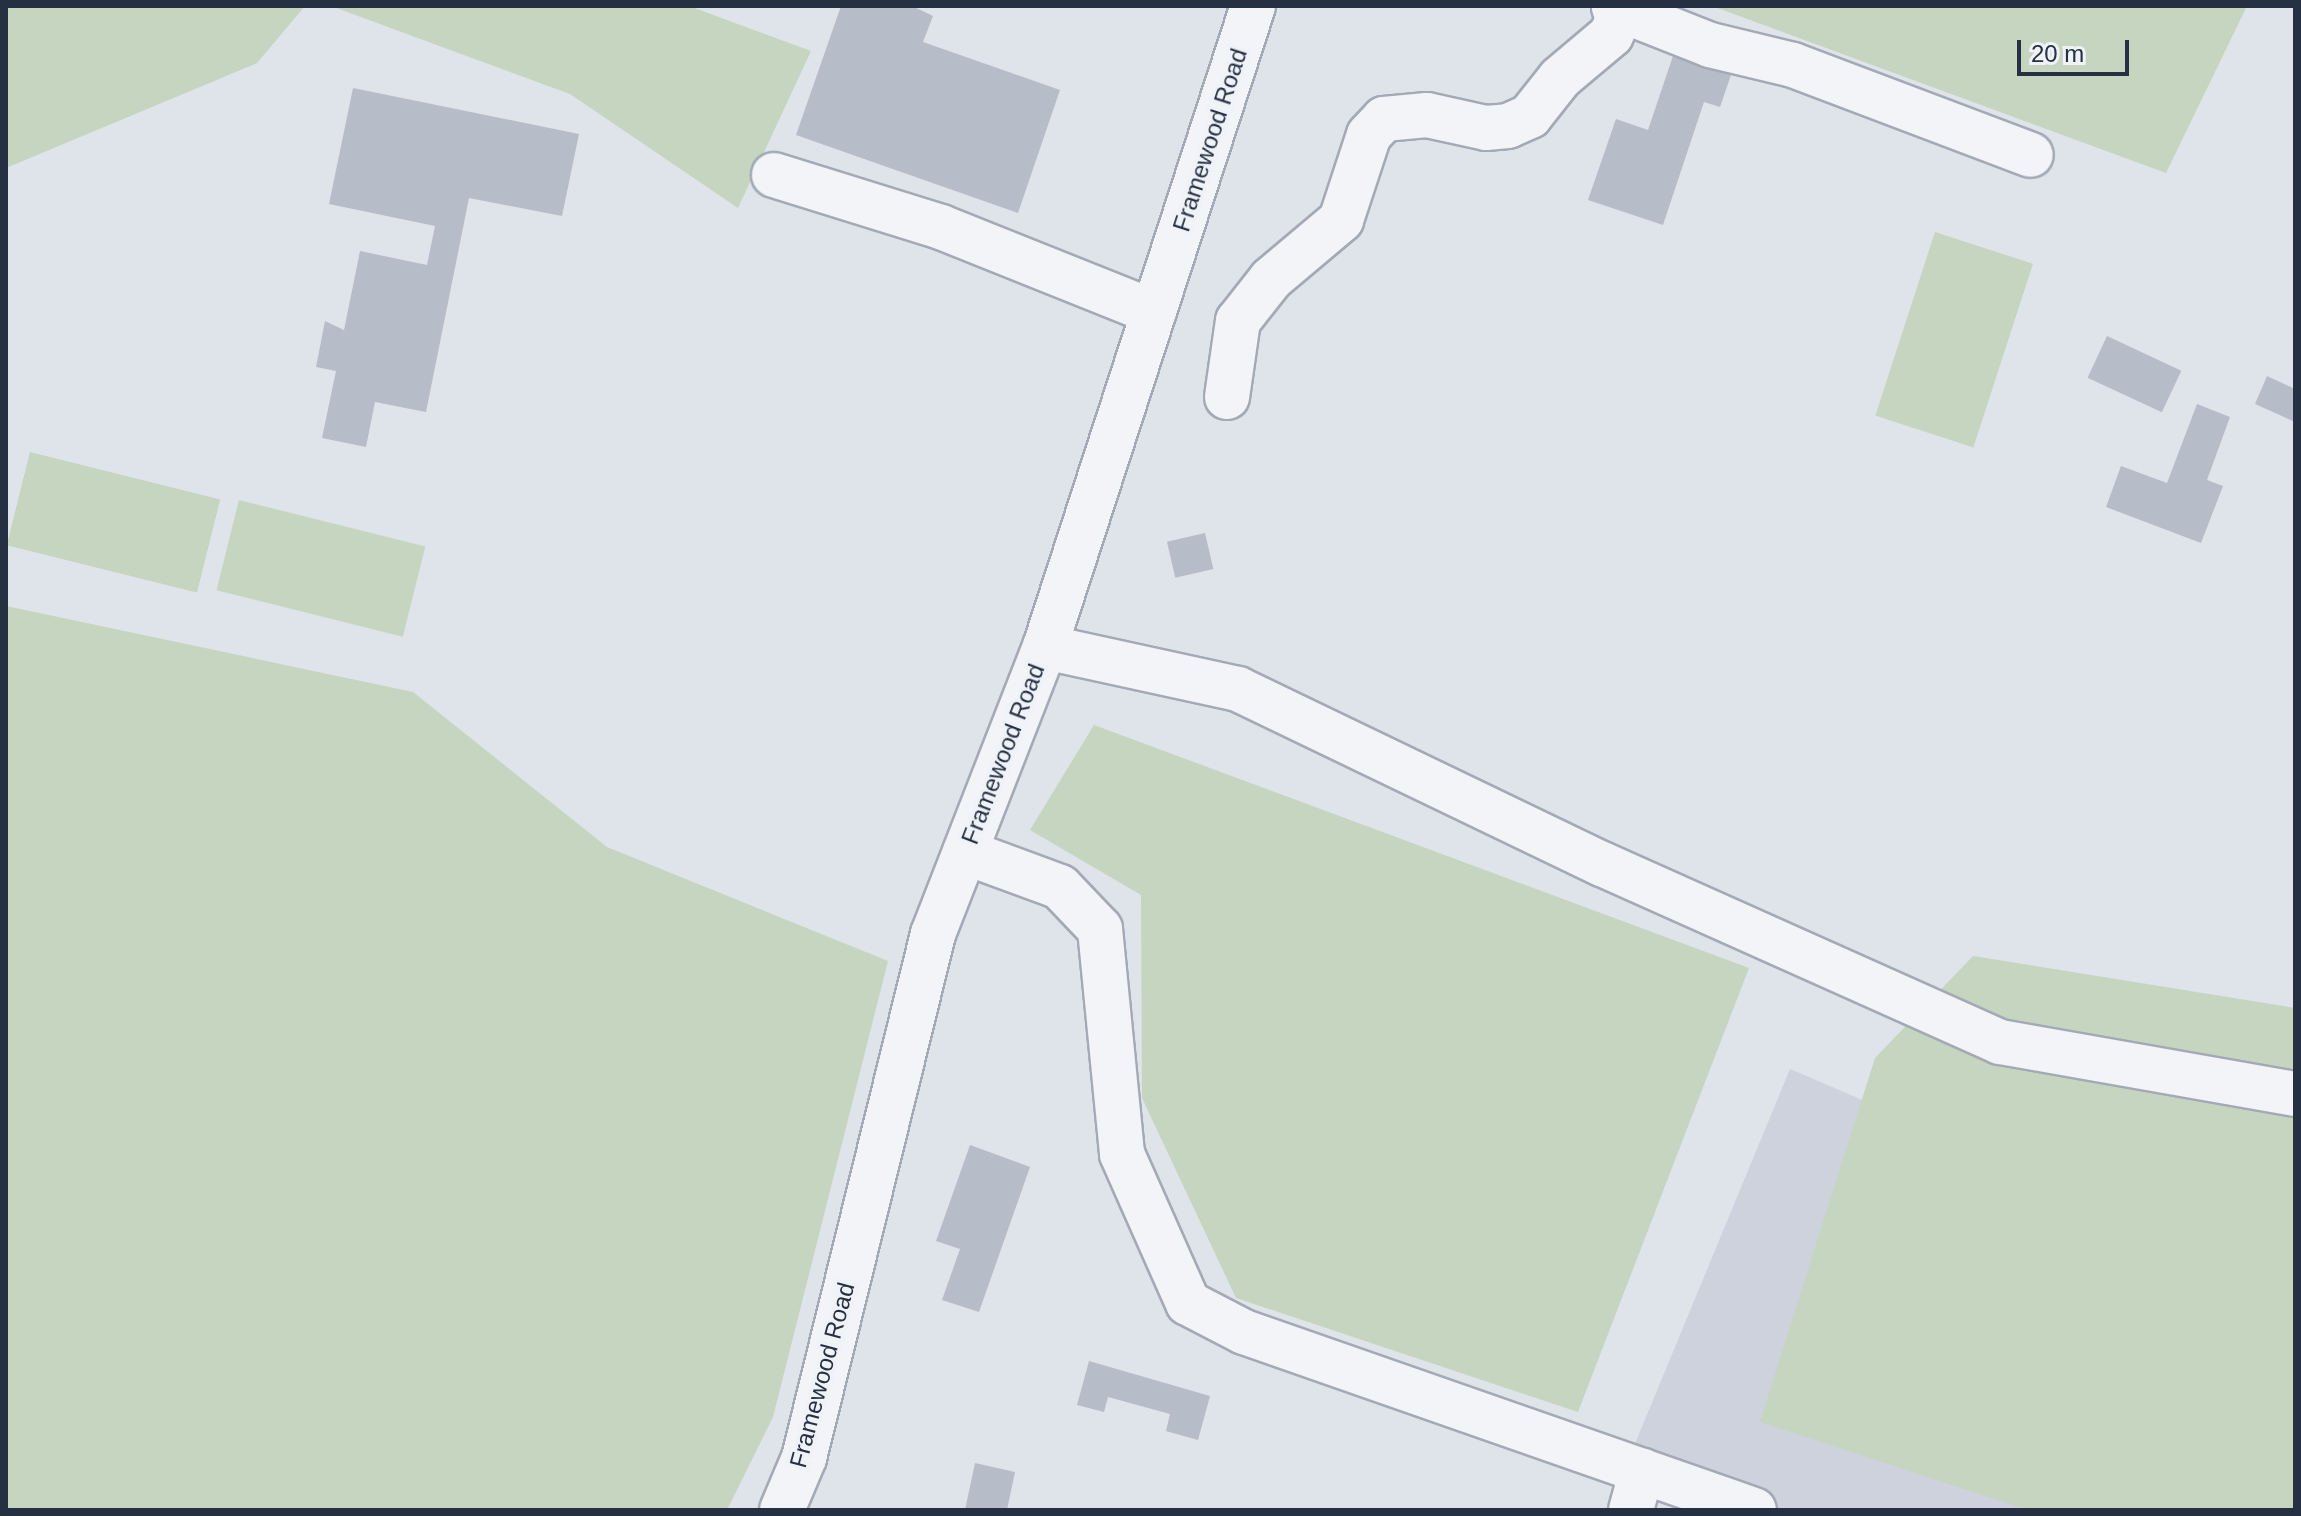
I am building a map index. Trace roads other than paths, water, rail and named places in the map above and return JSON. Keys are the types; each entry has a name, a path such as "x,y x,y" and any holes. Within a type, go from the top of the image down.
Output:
{"street":[{"name":"Framewood Road","path":"782,1510 804,1458 933,934 1045,647 1253,6"},
{"path":"1614,6 1710,45 1793,65 2031,155"},
{"path":"1227,397 1238,321 1271,279 1341,220 1369,135 1384,119 1427,115 1486,128 1530,116 1560,78 1611,35 1618,19 1614,6"},
{"path":"774,175 941,227 1154,312"},
{"path":"1045,647 1238,689 1602,864 2000,1042 2295,1094"},
{"path":"965,852 1060,887 1100,929 1122,1154 1188,1303 1244,1332 1636,1490 1754,1510"}]}
